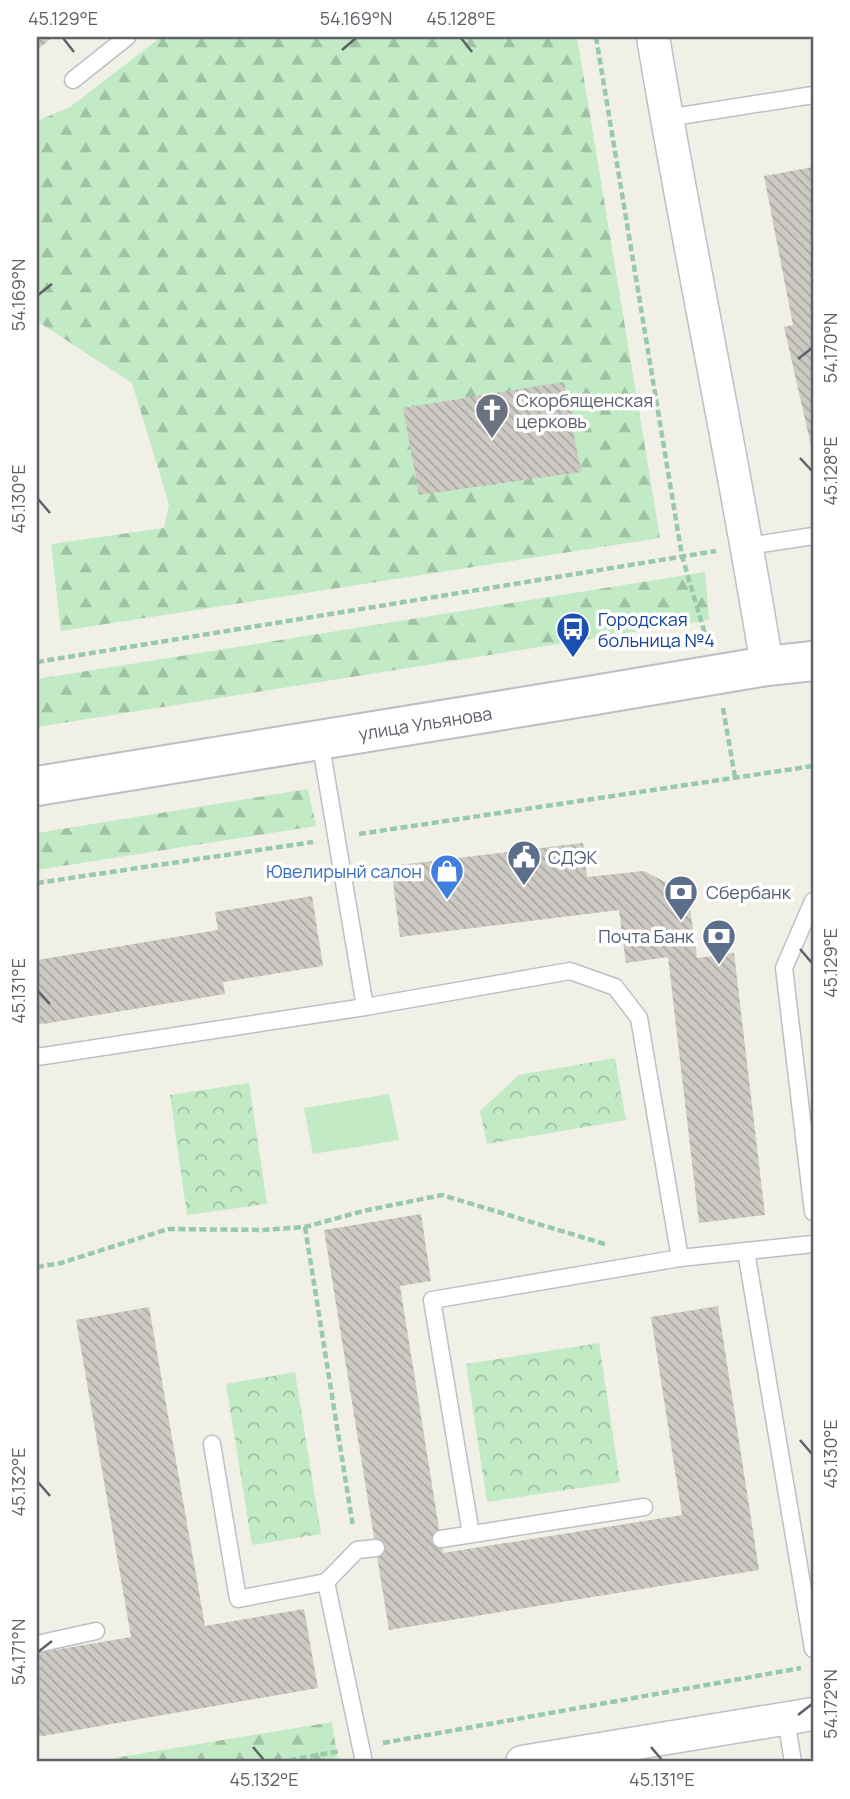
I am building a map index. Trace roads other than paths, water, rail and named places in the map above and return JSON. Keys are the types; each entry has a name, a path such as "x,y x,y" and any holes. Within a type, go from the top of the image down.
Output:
{"main road":[{"name":"улица Ульянова","path":"37,786 767,666 812,665"}],"street":[{"path":"653,37 748,546 767,666"},
{"path":"522,1762 800,1717"}],"lane":[{"path":"73,80 127,37"},
{"path":"667,118 813,95"},
{"path":"748,546 813,536"},
{"path":"320,740 365,1007"},
{"path":"813,901 784,968 813,1212"},
{"path":"37,1056 365,1007 570,971 615,987 639,1018 680,1258"},
{"path":"471,1534 432,1300 680,1258 813,1244"},
{"path":"746,1251 813,1649"},
{"path":"212,1444 239,1599 326,1582 357,1550 376,1548"},
{"path":"441,1539 644,1507"},
{"path":"326,1582 362,1755"},
{"path":"37,1644 96,1631"},
{"path":"793,1762 800,1717"}],"place":[{"name":"Скорбященская церковь","path":"492,440"},
{"name":"Городская больница №4","path":"573,659"},
{"name":"СДЭК","path":"524,887"},
{"name":"Ювелирынй салон","path":"447,901"},
{"name":"Сбербанк","path":"681,922"},
{"name":"Почта Банк","path":"719,966"}]}
